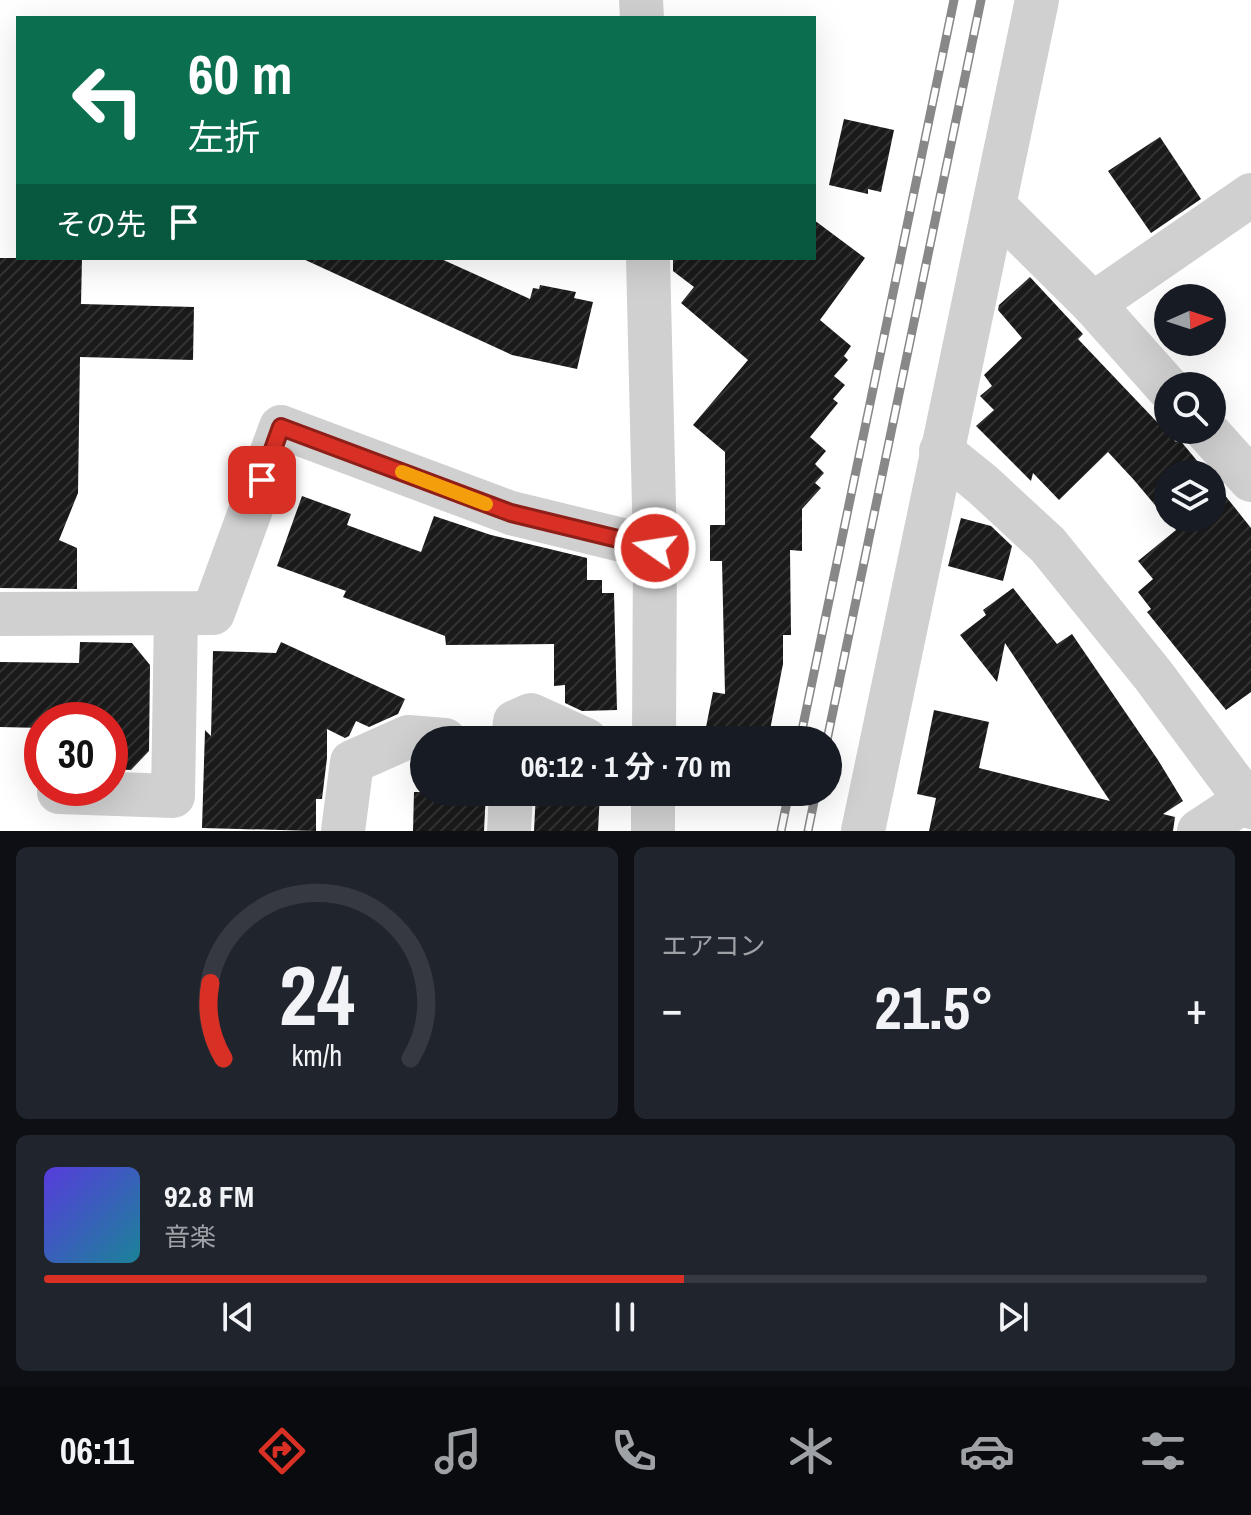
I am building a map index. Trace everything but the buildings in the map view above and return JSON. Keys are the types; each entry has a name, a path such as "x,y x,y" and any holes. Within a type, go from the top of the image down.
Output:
{"street":[{"path":"863,831 1037,0"},
{"path":"1093,304 1251,195"},
{"path":"994,206 1093,304 1154,372"},
{"path":"648,260 655,548 654,726"},
{"path":"0,614 213,613 281,427 511,513 655,548"},
{"path":"1219,444 1251,480"},
{"path":"941,451 1048,545 1153,675 1248,804 1199,831"},
{"path":"128,794 173,796 176,614"},
{"path":"515,726 515,722 531,715 555,726"},
{"path":"343,831 352,762 410,737"},
{"path":"509,831 510,806"},
{"path":"653,806 653,831"}],"railway":[{"path":"803,726 954,0"},
{"path":"830,726 981,0"},
{"path":"781,831 786,806"},
{"path":"808,831 813,806"}],"slow traffic":[{"path":"402,472 486,504"}],"route":[{"path":"262,480 281,427 511,513 655,548"}]}
